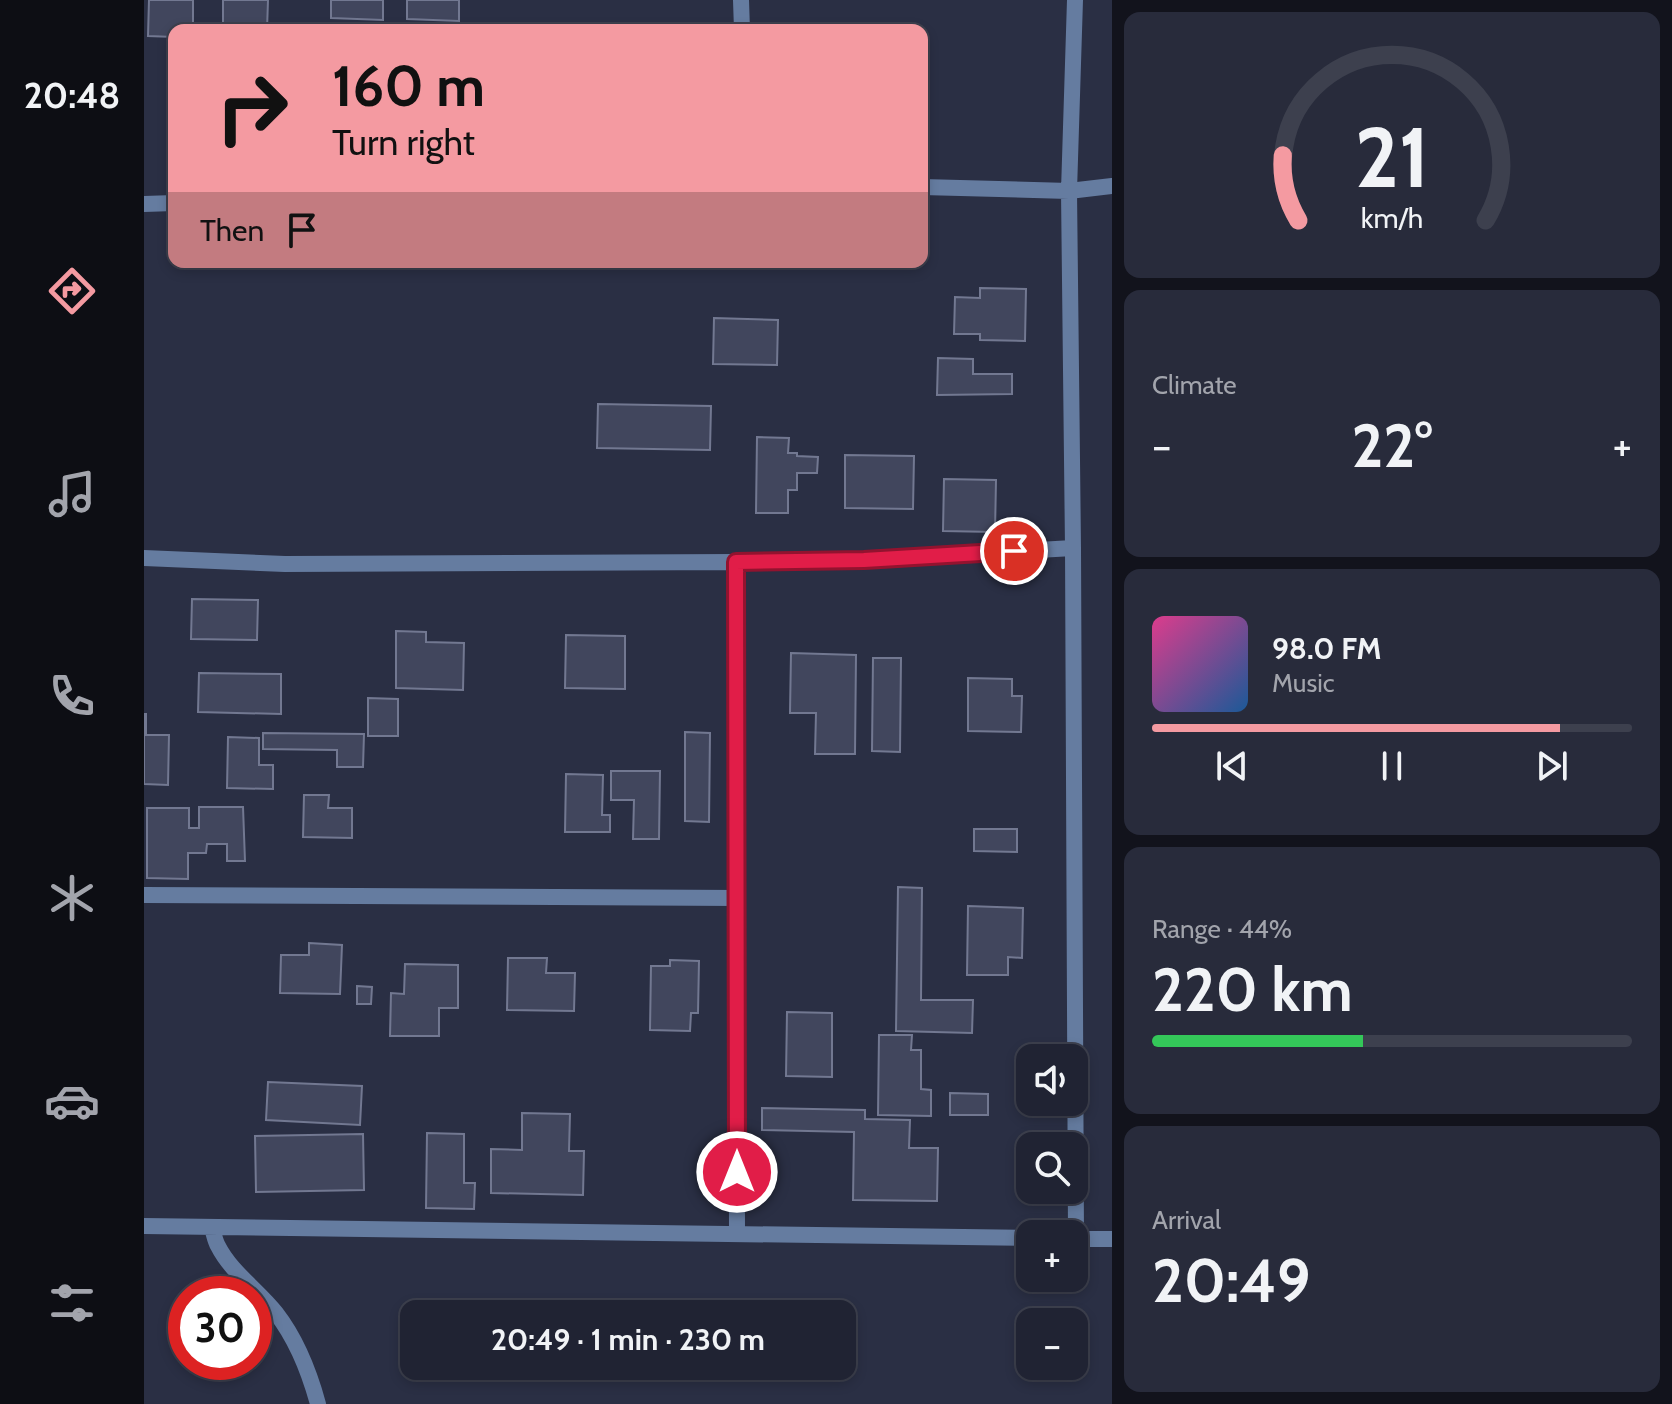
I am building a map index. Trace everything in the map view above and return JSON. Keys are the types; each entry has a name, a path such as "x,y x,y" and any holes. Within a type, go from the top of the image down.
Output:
{"street":[{"path":"741,0 742,24"},
{"path":"1075,0 1069,191 1075,1220"},
{"path":"928,187 1069,191 1112,186"},
{"path":"144,204 168,203"},
{"path":"144,558 285,564 736,562 864,560 1073,548"},
{"path":"736,562 737,1233"},
{"path":"144,895 738,898"},
{"path":"144,1226 1016,1238"},
{"path":"212,1228 217,1246 293,1337 318,1404"},
{"path":"1088,1239 1112,1239"}],"building":[{"path":"149,0 193,0 193,24 168,24 168,37 148,36"},
{"path":"223,0 268,0 267,24 223,24"},
{"path":"331,0 383,0 383,20 331,18"},
{"path":"407,0 459,0 459,21 407,19"},
{"path":"980,288 1026,289 1025,341 980,340 980,334 954,334 955,297 980,298"},
{"path":"714,318 778,320 777,365 713,364"},
{"path":"938,358 973,359 973,374 1012,374 1012,394 937,395"},
{"path":"598,404 711,406 710,450 597,448"},
{"path":"757,437 789,438 788,453 818,457 817,473 797,473 797,490 788,490 788,513 756,513"},
{"path":"845,455 914,456 913,509 845,508"},
{"path":"944,479 996,480 995,532 943,531"},
{"path":"192,599 258,600 257,640 191,639"},
{"path":"396,631 426,632 426,642 464,643 463,690 396,688"},
{"path":"566,635 625,636 625,689 565,688"},
{"path":"791,653 856,655 855,754 815,754 816,713 790,713"},
{"path":"873,658 901,658 900,752 872,751"},
{"path":"199,673 281,674 281,714 198,712"},
{"path":"968,678 1012,679 1012,696 1022,696 1021,732 968,731"},
{"path":"368,698 398,699 398,736 368,736"},
{"path":"144,714 146,735 169,735 168,785 144,784"},
{"path":"685,732 710,733 709,822 685,821"},
{"path":"263,733 364,734 363,767 337,767 337,750 263,749"},
{"path":"228,737 259,738 259,765 273,765 273,789 227,788"},
{"path":"611,771 660,771 659,839 633,839 634,800 611,800"},
{"path":"566,774 603,775 602,815 610,815 610,832 565,832"},
{"path":"304,795 329,795 328,808 352,808 352,838 303,837"},
{"path":"199,807 243,807 245,861 227,861 227,844 207,844 206,853 188,853 188,879 147,878 147,808 189,808 189,828 199,828"},
{"path":"974,829 1017,829 1017,852 974,851"},
{"path":"898,887 922,888 921,1000 973,1000 972,1033 896,1031"},
{"path":"968,906 1023,908 1022,958 1008,957 1008,975 967,975"},
{"path":"309,943 342,945 340,994 280,993 281,955 309,955"},
{"path":"508,958 547,958 546,973 575,973 574,1011 507,1010"},
{"path":"670,960 699,961 698,1013 691,1013 690,1031 650,1030 651,966 670,966"},
{"path":"405,964 458,965 458,1008 439,1008 439,1036 390,1036 391,993 404,994"},
{"path":"357,986 372,987 371,1004 357,1004"},
{"path":"787,1012 832,1013 832,1077 786,1076"},
{"path":"879,1035 912,1035 911,1050 921,1050 921,1089 931,1090 931,1116 878,1115"},
{"path":"268,1082 362,1086 360,1125 266,1120"},
{"path":"950,1093 988,1094 988,1115 950,1115"},
{"path":"762,1108 865,1110 865,1119 910,1120 909,1148 938,1148 937,1201 853,1200 854,1132 762,1130"},
{"path":"522,1113 570,1114 569,1151 584,1151 583,1195 491,1193 491,1149 522,1150"},
{"path":"427,1133 464,1134 464,1183 475,1183 474,1209 426,1208"},
{"path":"363,1134 364,1190 256,1192 255,1136"}],"route":[{"path":"737,1172 736,562 864,560 1014,551"}]}
